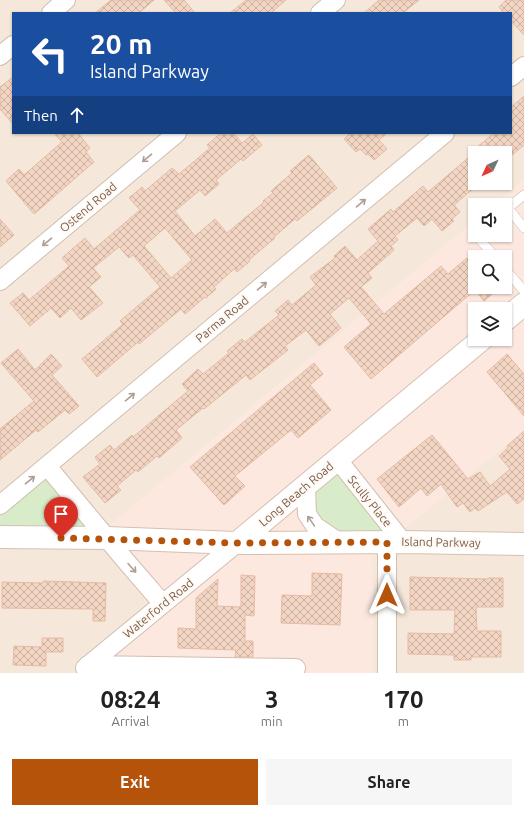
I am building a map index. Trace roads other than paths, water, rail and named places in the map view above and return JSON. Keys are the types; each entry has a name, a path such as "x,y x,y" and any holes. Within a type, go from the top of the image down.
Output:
{"main road":[{"path":"512,314 524,304"},
{"name":"Long Beach Road","path":"237,543 474,346"},
{"path":"0,537 107,538 237,543"},
{"name":"Island Parkway","path":"237,543 395,542 524,544"}],"street":[{"path":"52,12 66,0"},
{"path":"321,12 336,0"},
{"path":"0,56 12,46"},
{"path":"512,76 524,66"},
{"name":"Ostend Road","path":"0,281 176,134"},
{"name":"Parma Road","path":"0,505 444,134"},
{"name":"Scully Place","path":"338,460 395,542"},
{"path":"47,466 163,604"},
{"path":"306,486 307,514 315,526 340,542"},
{"path":"386,673 395,542"},
{"name":"Waterford Road","path":"83,669 237,543"},
{"path":"83,669 296,668"}],"lane":[{"path":"524,195 508,208 524,228"},
{"path":"482,242 489,250"},
{"path":"512,277 524,291"}]}
